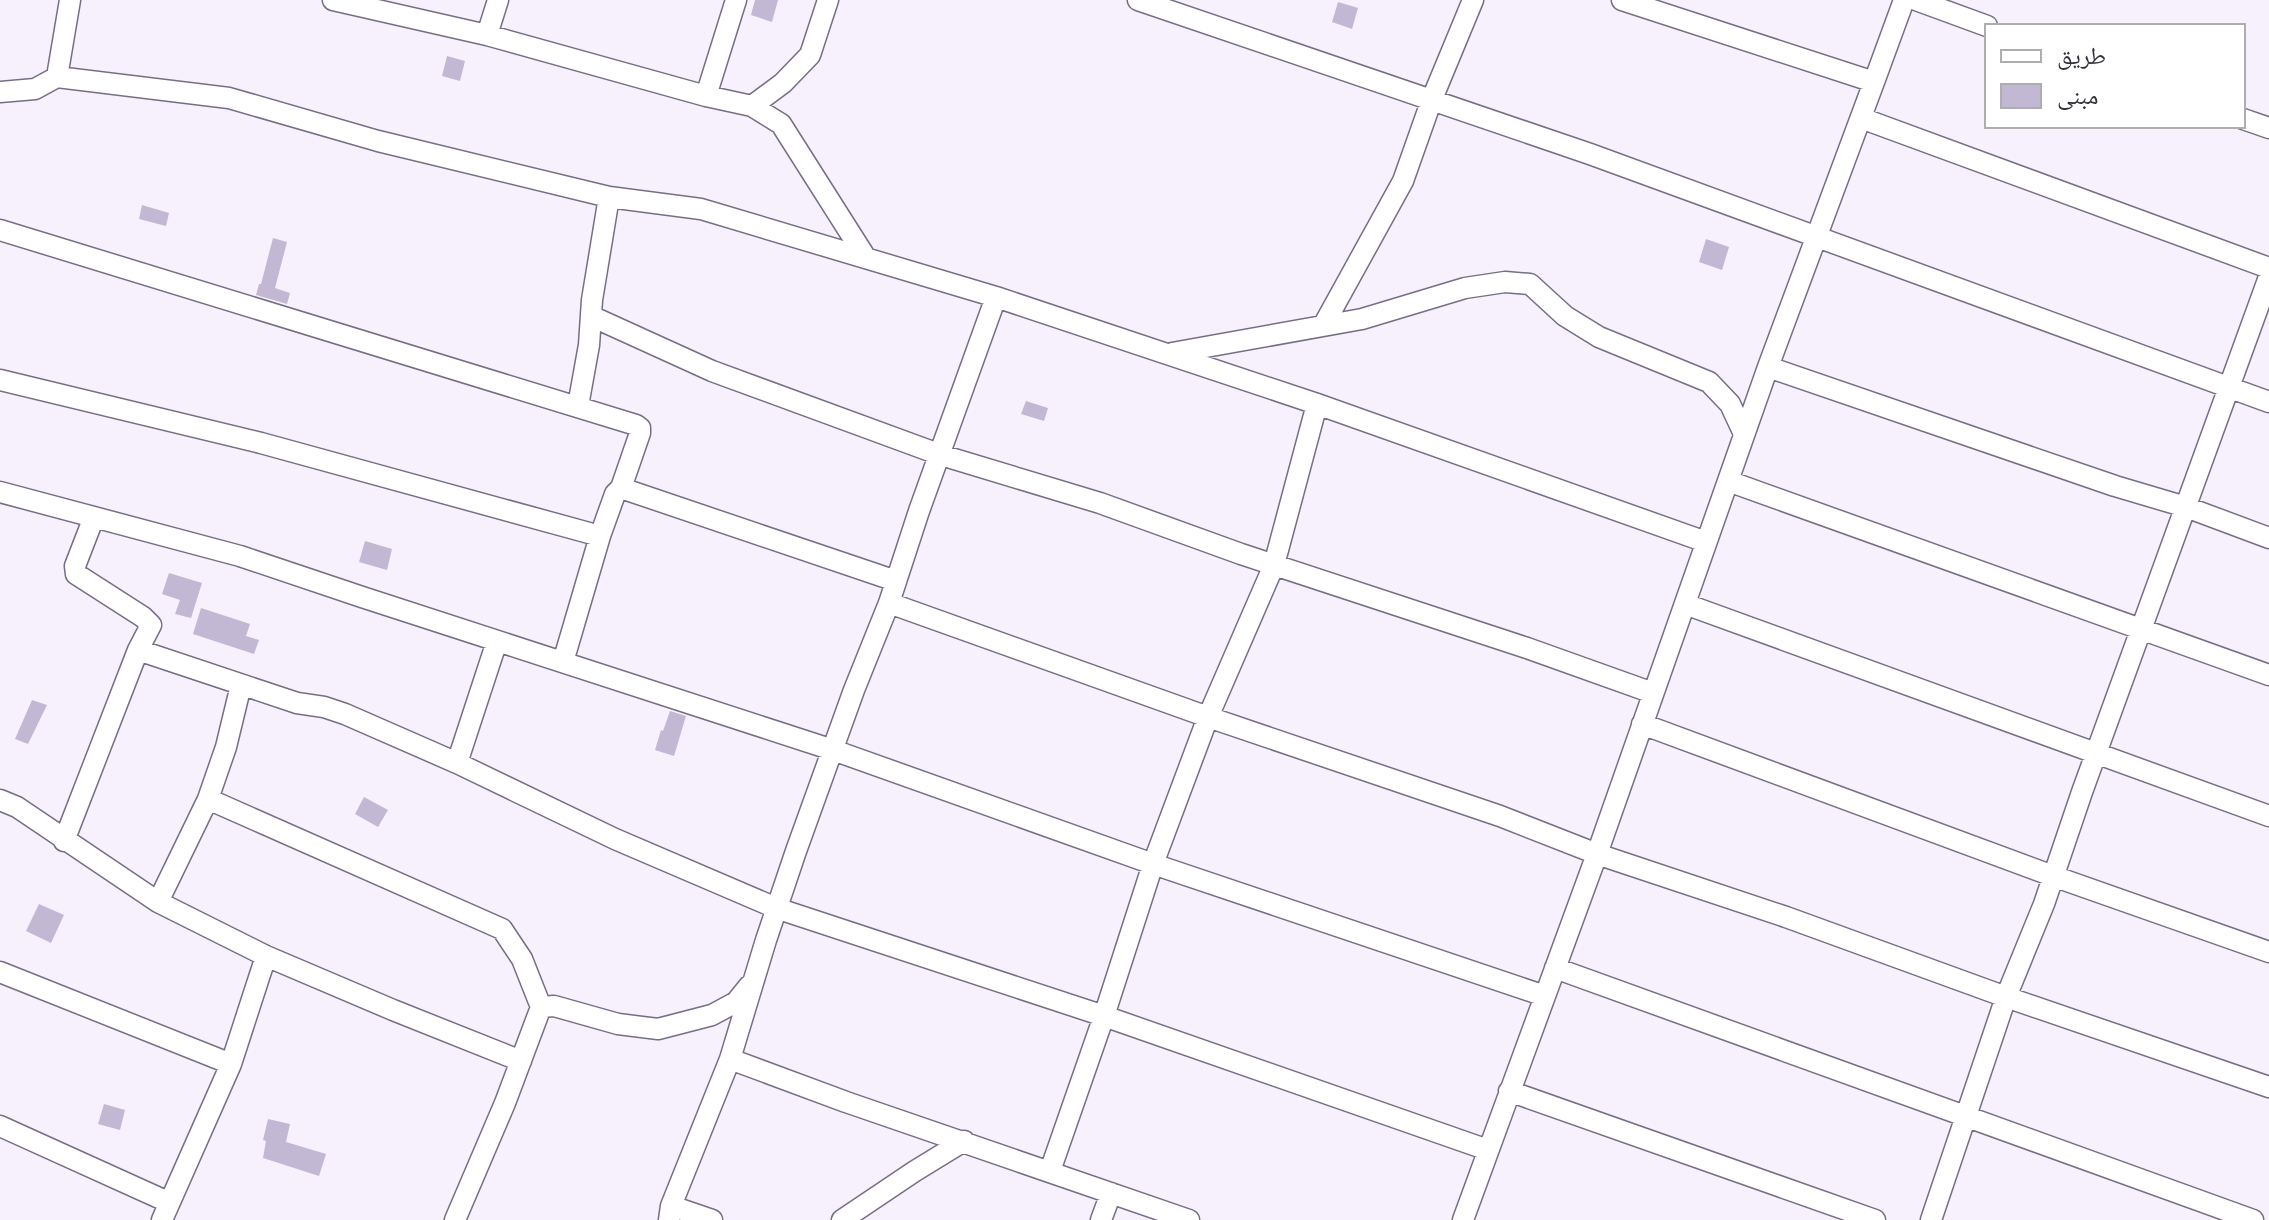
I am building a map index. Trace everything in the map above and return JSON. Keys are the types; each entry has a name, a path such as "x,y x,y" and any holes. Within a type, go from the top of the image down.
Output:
{"street":[{"path":"57,77 70,0"},
{"path":"333,0 369,4 752,106 781,124 866,258"},
{"path":"487,35 498,0"},
{"path":"706,96 736,0"},
{"path":"752,106 783,83 810,55 828,0"},
{"path":"1138,0 1590,154 2269,402"},
{"path":"1323,326 1403,181 1432,99 1473,0"},
{"path":"1622,0 1874,82"},
{"path":"1469,1218 1509,1091 1597,854 1768,367 1904,0"},
{"path":"1916,0 1985,25"},
{"path":"0,92 35,89 57,77 229,98 378,141 609,197 701,209 996,297 1317,404 1706,542"},
{"path":"1861,118 2269,268"},
{"path":"2245,120 2269,128"},
{"path":"578,406 609,197"},
{"path":"0,230 578,406 640,428 621,488 615,494 600,536 563,662"},
{"path":"1931,1220 2006,997 2053,876 2269,277"},
{"path":"1168,354 1362,319 1465,288 1505,282 1530,284 1565,316 1599,337 1709,382 1730,404 1744,434"},
{"path":"712,1220 670,1213 730,1059 776,908 854,690 889,603 996,297"},
{"path":"591,316 712,371 941,455 1100,503 1186,536 1527,648 1653,693"},
{"path":"1768,367 2115,486 2186,507 2269,538"},
{"path":"0,380 261,443 600,536"},
{"path":"1050,1171 1153,864 1208,717 1274,565 1317,404"},
{"path":"1728,481 2269,675"},
{"path":"621,488 896,581"},
{"path":"0,492 240,556 833,750 1153,864 1545,996"},
{"path":"64,841 138,650 151,625 149,620 76,574 74,570 94,517"},
{"path":"889,603 1208,717 1500,816 1597,854 2269,1087"},
{"path":"1685,604 2269,816"},
{"path":"457,763 497,641"},
{"path":"138,650 297,703 324,707 457,763 615,839 776,908 1104,1016 1488,1150"},
{"path":"158,902 208,799 226,747 241,685"},
{"path":"1642,724 2269,952"},
{"path":"208,799 502,929 522,959 541,1007 455,1220"},
{"path":"0,800 17,807 158,902 266,956 521,1061"},
{"path":"0,1126 165,1211 231,1064 266,956"},
{"path":"1555,968 2253,1220"},
{"path":"0,972 231,1064"},
{"path":"541,1007 554,1006 618,1024 658,1029 712,1015 736,1002 754,980"},
{"path":"730,1059 1189,1220"},
{"path":"1509,1091 1875,1220"},
{"path":"842,1220 964,1141"},
{"path":"1101,1220 1111,1193"}],"building":[{"path":"755,0 778,0 772,22 751,15"},
{"path":"1338,2 1358,8 1352,29 1332,22"},
{"path":"447,56 465,61 460,81 442,76"},
{"path":"142,205 169,213 166,226 139,219"},
{"path":"273,238 287,242 275,288 290,293 287,304 256,295"},
{"path":"1706,239 1729,247 1722,270 1699,262"},
{"path":"1026,401 1048,408 1044,421 1021,414"},
{"path":"365,541 392,549 387,570 359,562"},
{"path":"169,573 202,583 191,618 175,614 180,600 162,594"},
{"path":"201,608 250,624 246,636 259,640 254,654 193,634"},
{"path":"32,700 47,705 28,744 15,739"},
{"path":"670,711 686,716 674,756 655,750"},
{"path":"364,797 388,810 378,827 355,814"},
{"path":"39,904 64,915 51,943 26,931"},
{"path":"104,1104 125,1110 120,1130 98,1124"},
{"path":"268,1119 290,1124 286,1142 326,1154 319,1176 263,1158"}]}
